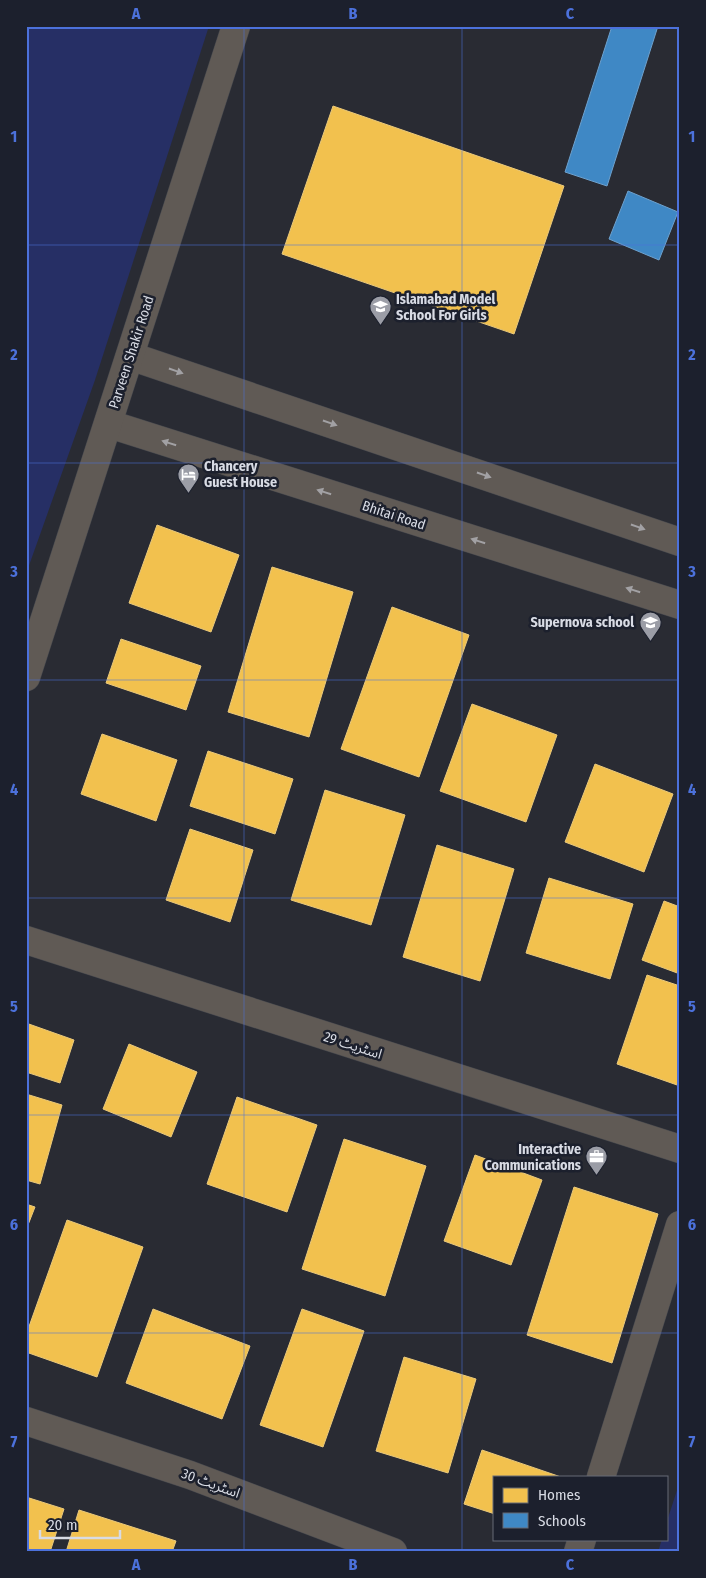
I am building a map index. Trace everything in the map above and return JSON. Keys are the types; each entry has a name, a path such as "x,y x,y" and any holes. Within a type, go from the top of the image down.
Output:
{"street":[{"name":"Parveen Shakir Road","path":"26,677 236,26"},
{"path":"130,356 680,542"},
{"name":"Bhitai Road","path":"109,424 680,605"},
{"name":"اسٹریٹ 29","path":"26,940 680,1149"},
{"path":"601,1476 680,1225"},
{"name":"اسٹریٹ 30","path":"26,1421 190,1475 393,1552"},
{"path":"578,1552 582,1540"}],"shaded area":[{"path":"26,26 209,26 95,380 26,574"},
{"path":"680,1481 680,1552 658,1552 662,1540 668,1540 668,1518"}],"building: Homes":[{"path":"333,106 564,186 514,334 282,254"},
{"path":"157,525 239,555 211,632 129,603"},
{"path":"272,567 353,592 309,737 228,712"},
{"path":"392,607 469,635 419,777 341,749"},
{"path":"121,639 201,666 186,710 106,683"},
{"path":"472,704 557,735 526,822 440,791"},
{"path":"102,734 177,760 156,821 81,794"},
{"path":"208,751 293,779 275,834 190,806"},
{"path":"595,764 673,794 644,872 565,842"},
{"path":"325,790 405,815 371,925 291,900"},
{"path":"190,829 253,850 230,922 166,900"},
{"path":"437,845 514,869 480,981 403,957"},
{"path":"549,878 633,904 610,979 526,953"},
{"path":"664,901 680,907 680,974 642,960"},
{"path":"647,975 680,986 680,1086 617,1064"},
{"path":"26,1023 74,1040 60,1083 26,1072"},
{"path":"129,1044 197,1072 171,1137 103,1109"},
{"path":"26,1094 62,1105 40,1184 26,1180"},
{"path":"237,1097 317,1125 287,1212 207,1184"},
{"path":"344,1139 426,1166 385,1296 302,1269"},
{"path":"475,1155 542,1180 511,1265 444,1241"},
{"path":"574,1187 658,1214 612,1363 527,1335"},
{"path":"26,1204 35,1207 26,1230"},
{"path":"67,1220 143,1247 97,1377 26,1352 26,1335"},
{"path":"153,1309 250,1346 222,1419 126,1383"},
{"path":"302,1309 364,1331 323,1447 260,1425"},
{"path":"404,1357 476,1379 448,1473 376,1451"},
{"path":"482,1450 558,1476 493,1476 493,1513 464,1504"},
{"path":"26,1497 64,1509 50,1552 26,1552"},
{"path":"79,1510 176,1541 172,1552 66,1552"}],"building: Schools":[{"path":"612,26 658,26 607,186 565,172"},
{"path":"628,191 678,212 659,260 609,239"}],"place":[{"name":"Islamabad Model School For Girls","path":"380,326"},
{"name":"Chancery Guest House","path":"188,493"},
{"name":"Supernova school","path":"650,641"},
{"name":"Interactive Communications","path":"597,1176"}]}
